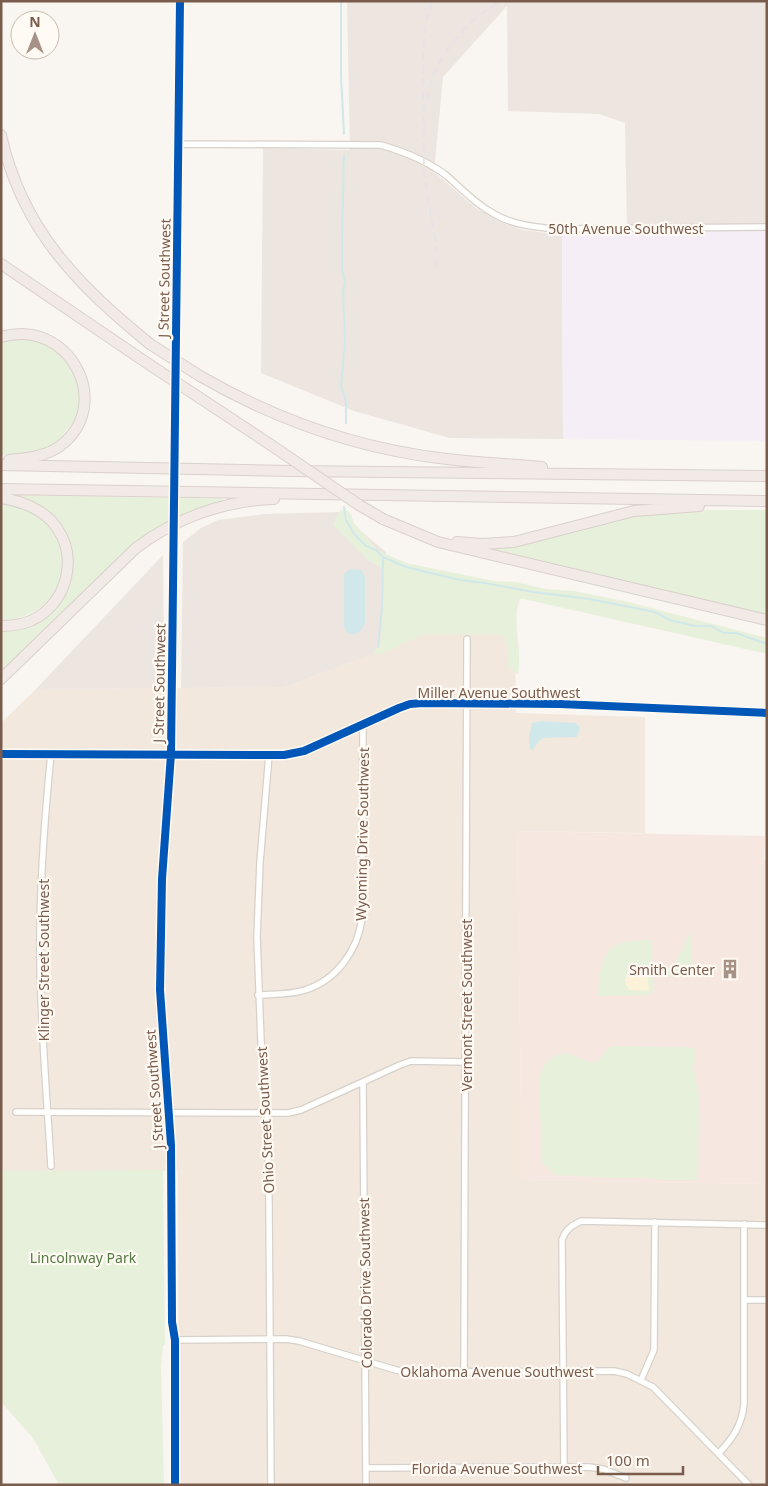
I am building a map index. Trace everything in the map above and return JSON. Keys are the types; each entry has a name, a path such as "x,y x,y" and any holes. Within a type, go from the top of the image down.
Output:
{"highway":[{"path":"1,135 5,153 24,199 36,223 67,267 90,292 150,344 233,395 295,423 363,444 447,459 605,474"},
{"path":"1,264 359,505 383,519 438,542 464,549 767,620"},
{"path":"1,337 29,334 58,345 77,367 84,396 78,423 60,446 42,455 1,461"},
{"path":"1,465 280,471 767,476"},
{"path":"1,489 764,501"},
{"path":"1,680 136,548 169,526 226,505 266,500 380,496"},
{"path":"1,498 39,510 49,518 57,527 64,540 68,563 62,589 48,609 27,622 15,626 1,626"},
{"path":"427,537 482,544 514,542 634,511 764,501"}],"street":[{"name":"J Street Southwest","path":"175,1485 176,1340 172,1322 172,1170 161,1016 160,933 171,754 180,1"},
{"name":"50th Avenue Southwest","path":"179,144 381,145 424,161 446,175 496,215 522,225 556,230 767,227"},
{"name":"Vermont Street Southwest","path":"464,1372 467,639"},
{"name":"Miller Avenue Southwest","path":"1,754 294,754 410,704 560,704 767,713"},
{"name":"Wyoming Drive Southwest","path":"258,995 290,993 305,990 321,983 347,960 357,939 362,918 363,725"},
{"name":"Klinger Street Southwest","path":"51,754 44,823 40,961 51,1166"},
{"name":"Ohio Street Southwest","path":"269,755 260,862 257,937 262,1067 267,1114 271,1485"},
{"path":"16,1112 288,1113 301,1110 411,1062 466,1062"},
{"name":"Colorado Drive Southwest","path":"363,1082 366,1485"},
{"path":"564,1468 562,1240 565,1232 571,1226 581,1221 767,1225"},
{"path":"641,1380 654,1350 655,1222"},
{"path":"719,1453 733,1437 743,1415 744,1224"},
{"path":"744,1300 767,1300"},
{"name":"Oklahoma Avenue Southwest","path":"176,1340 270,1339 299,1341 408,1372 563,1371 628,1374 641,1380 664,1396 750,1485"},
{"name":"Florida Avenue Southwest","path":"366,1468 597,1468 626,1478"}],"shaded area":[{"path":"347,1 767,1 767,227 627,229 625,123 599,114 508,111 507,6 443,77 434,172 476,208 500,222 523,230 562,235 563,439 450,438 354,411 261,373 263,148 350,150"},
{"path":"767,227 767,441 563,439 562,229"},
{"path":"338,512 386,552 383,649 285,687 181,688 183,542 201,528 218,520 265,514"},
{"path":"163,555 164,688 36,689"},
{"path":"437,627 515,629 516,713 645,717 645,833 517,831 522,1180 767,1184 767,1485 179,1485 178,1171 1,1171 1,723 36,689 285,687"},
{"path":"517,831 765,836 764,860 767,860 767,1184 522,1180"}],"green space":[{"path":"17,337 41,340 66,357 79,385 80,407 74,421 57,442 36,452 1,455 1,341"},
{"path":"19,495 223,499 224,501 166,523 1,673 1,629 53,610 63,598 70,581 72,569 68,540 19,498"},
{"path":"1,503 27,510 44,519 59,542 63,557 63,571 59,585 42,606 30,614 1,620"},
{"path":"340,510 348,511 351,514 354,523 377,550 406,563 494,581 516,582 545,589 574,591 624,601 767,638 767,654 520,599 517,617 518,674 507,667 507,650 502,635 424,634 381,654 373,654 374,650 380,646 384,572 380,567 370,562 334,526 333,524"},
{"path":"682,510 767,510 767,615 486,548 621,518"},
{"path":"691,931 692,975 662,975 662,968 673,968"},
{"path":"652,940 653,990 649,995 598,996 602,964 610,950 624,942"},
{"path":"613,1046 685,1047 695,1049 694,1070 699,1097 698,1180 554,1175 542,1162 539,1083 545,1065 551,1058 560,1054 570,1054 587,1062 597,1062 607,1049"},
{"name":"Lincolnway Park","path":"163,1170 165,1345 163,1346 161,1367 164,1485 59,1485 33,1438 1,1402 1,1171"}],"sand":[{"path":"638,967 647,972 649,989 647,991 629,990 625,983 628,972"}],"water":[{"path":"350,569 361,570 365,577 365,624 361,631 353,635 347,633 344,625 344,574"},
{"path":"541,721 576,723 580,728 577,737 543,738 533,750 530,749 529,738 532,723"}],"waterway":[{"path":"341,1 341,76 344,134"},
{"path":"344,155 342,269 345,283 343,291 345,343 341,386 346,401 346,423"},
{"path":"344,507 346,520 354,534 366,546 376,550 383,557 406,567 460,580 589,599 655,612 670,620 695,626 711,626 724,633 736,633 767,644"},
{"path":"378,647 382,607 383,557"}],"railway":[{"path":"432,1 425,27 423,52 424,175 435,239 437,270"},
{"path":"427,101 436,71 452,43 475,20 501,1"}],"cycle path":[{"path":"175,1485 175,1340 172,1322 171,1145 160,990 162,879 171,754 180,1"},
{"path":"1,754 284,755 304,751 399,708 410,704 423,703 560,704 767,713"}],"place":[{"name":"Smith Center","path":"730,969"}]}
